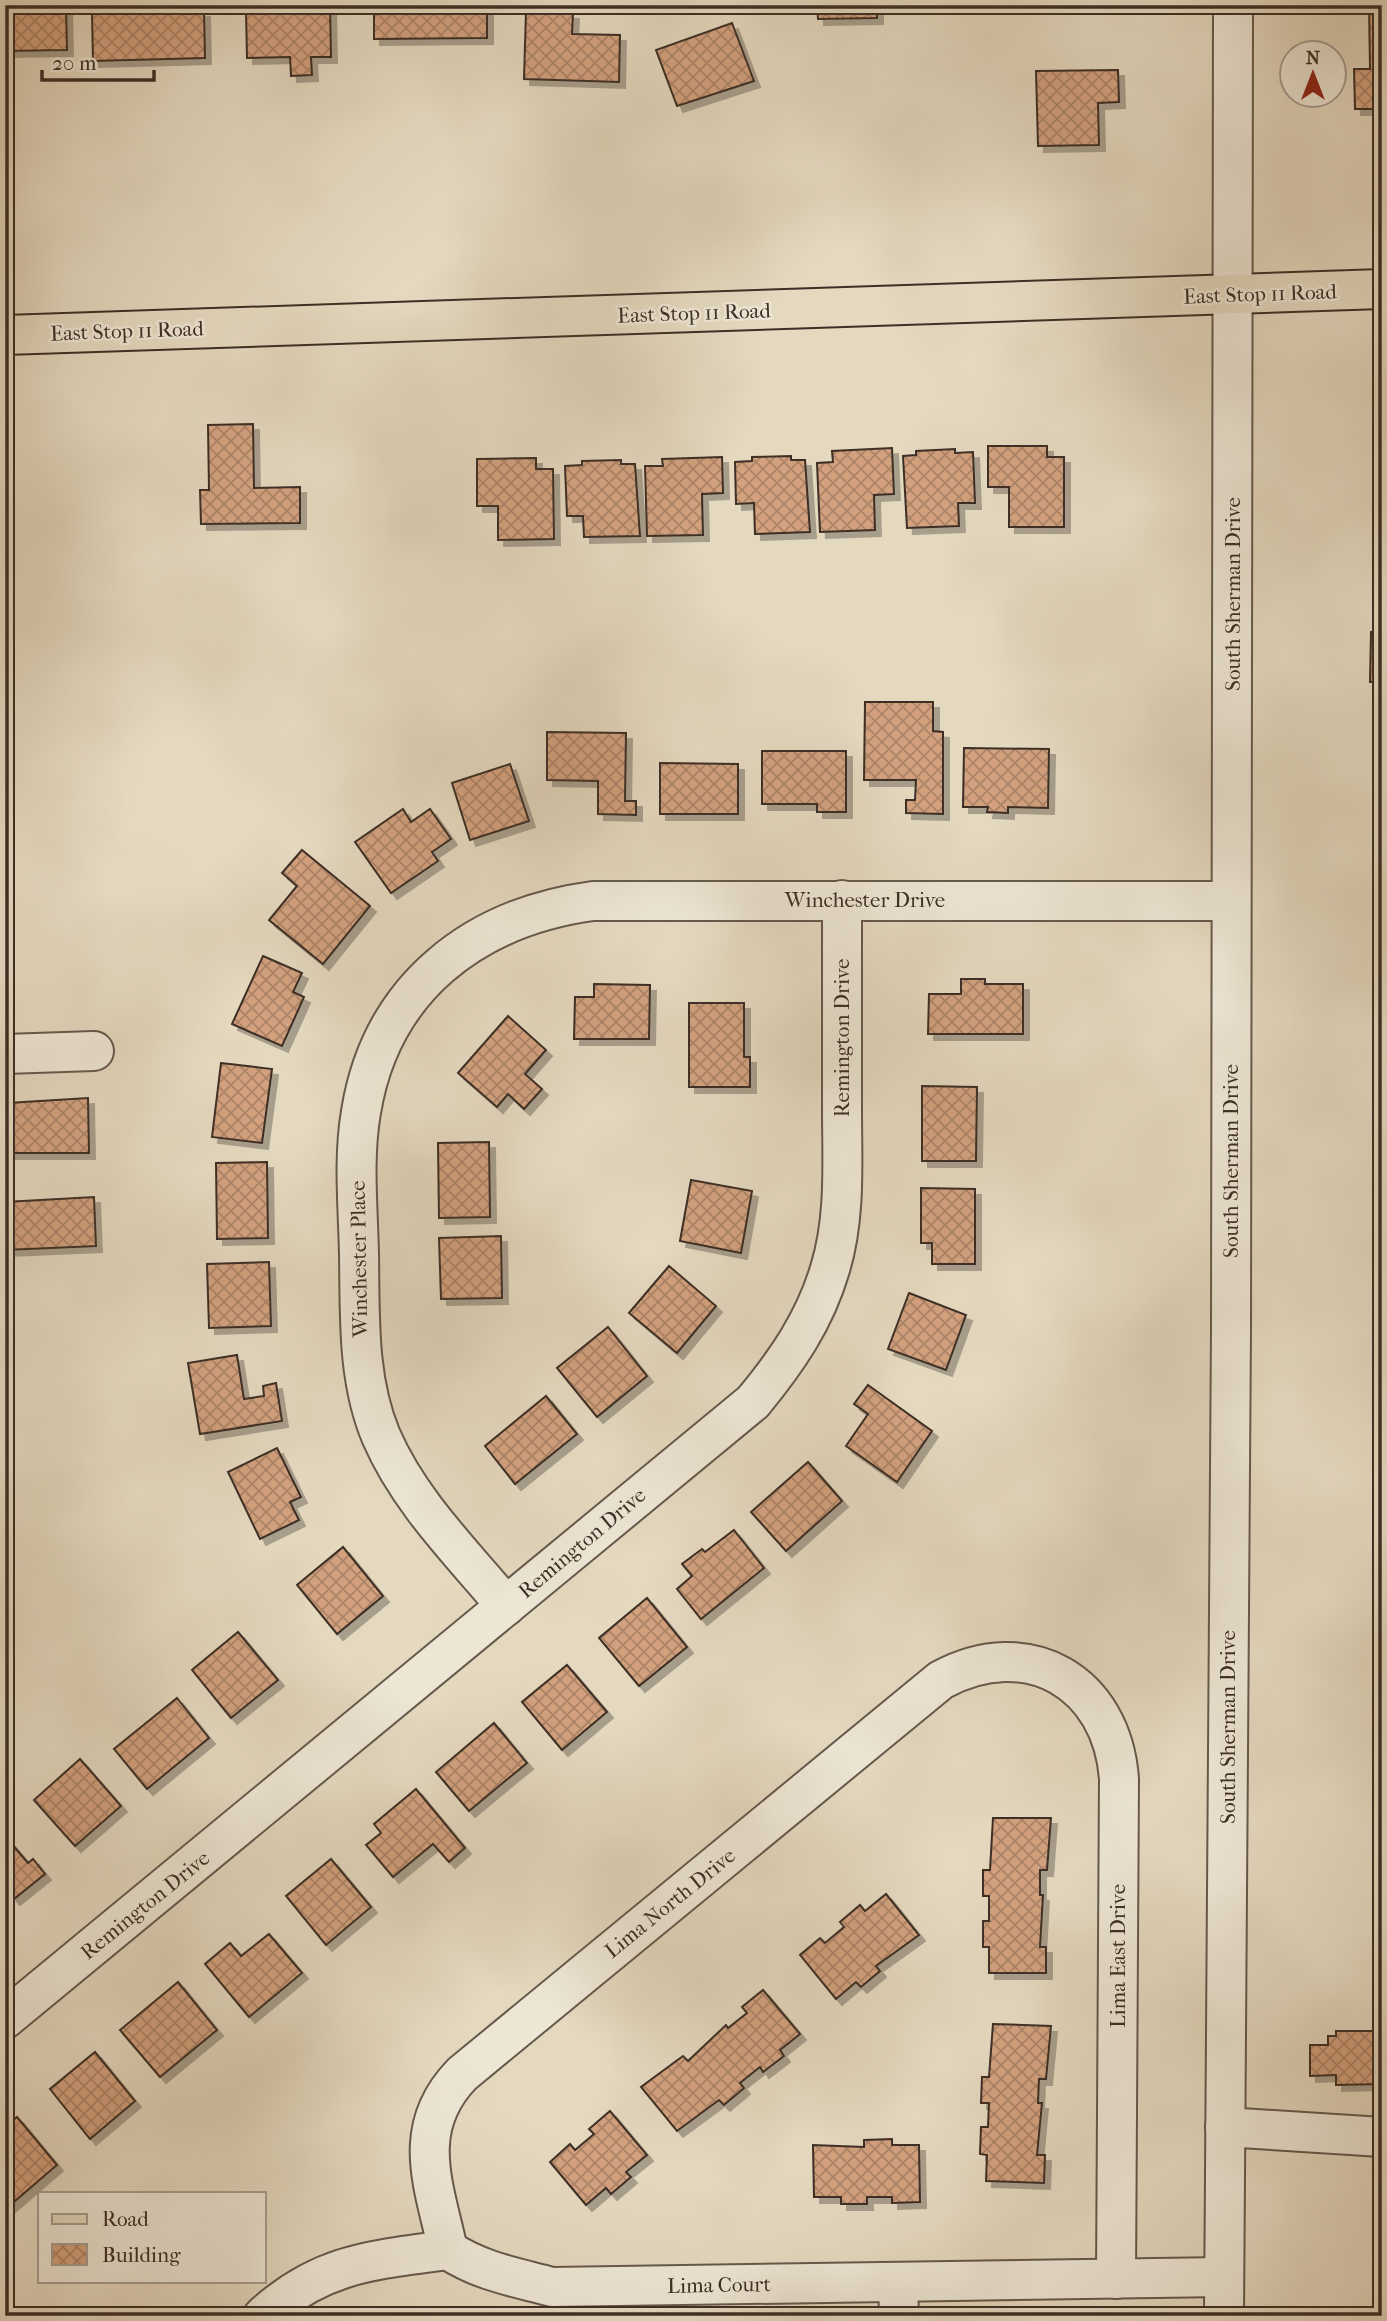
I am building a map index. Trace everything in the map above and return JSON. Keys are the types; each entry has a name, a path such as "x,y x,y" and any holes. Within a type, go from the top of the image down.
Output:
{"main road":[{"name":"East Stop 11 Road","path":"5,335 1382,289"}],"street":[{"name":"South Sherman Drive","path":"1224,2316 1234,295 1233,5"},
{"name":"Remington Drive","path":"5,2019 753,1402 796,1346 812,1316 830,1269 841,1199 842,900"},
{"name":"Winchester Drive","path":"502,925 557,905 593,901 1231,901"},
{"name":"Winchester Place","path":"502,925 475,938 433,971 391,1026 364,1093 357,1160 361,1350 367,1392 380,1434 394,1465 416,1498 506,1606"},
{"path":"5,1054 94,1051"},
{"name":"Lima North Drive","path":"448,2250 429,2166 429,2132 436,2110 462,2074 941,1680 962,1669 996,1661 1019,1661 1042,1667"},
{"name":"Lima East Drive","path":"1042,1667 1082,1689 1096,1707 1113,1737 1118,1766 1116,2279"},
{"path":"1225,2127 1382,2137"},
{"path":"263,2316 293,2290 339,2268 448,2250"},
{"name":"Lima Court","path":"448,2250 465,2261 517,2281 542,2300 590,2287 898,2299 1116,2279 1224,2277"}],"building":[{"path":"5,5 66,5 67,50 5,51"},
{"path":"171,5 171,12 204,11 205,58 93,61 92,13 131,13 131,6"},
{"path":"330,5 331,57 311,57 312,75 291,76 290,57 247,58 246,11 279,10 279,6"},
{"path":"374,5 487,5 487,38 374,39"},
{"path":"817,5 877,5 877,18 818,19"},
{"path":"1052,5 1120,5 1120,8 1052,8"},
{"path":"1369,5 1382,5 1382,109 1355,109 1354,69 1370,69"},
{"path":"526,11 573,13 572,34 620,35 619,82 524,79"},
{"path":"732,23 754,81 677,106 656,50"},
{"path":"1118,70 1119,102 1098,103 1099,145 1038,146 1036,71"},
{"path":"253,424 254,488 300,487 300,523 201,524 200,490 209,490 208,425"},
{"path":"988,446 1047,446 1047,457 1064,457 1064,527 1009,527 1009,487 988,487"},
{"path":"892,448 894,494 874,495 875,530 820,532 817,463 833,462 832,451"},
{"path":"955,449 955,453 973,452 975,503 958,503 959,526 907,528 903,456 916,455 916,451"},
{"path":"791,456 791,460 805,460 810,532 755,534 754,503 736,504 735,462 752,461 752,457"},
{"path":"722,457 723,493 702,494 703,535 647,536 645,466 663,466 662,459"},
{"path":"536,458 536,469 553,469 554,539 498,540 498,506 477,506 477,459"},
{"path":"621,460 621,464 635,464 640,536 584,537 583,516 567,516 565,466 582,465 582,461"},
{"path":"1371,632 1382,632 1382,682 1370,682"},
{"path":"865,702 933,702 933,731 943,732 943,814 906,813 906,800 915,800 916,780 864,780"},
{"path":"547,732 626,733 625,801 636,801 636,815 598,814 598,781 547,780"},
{"path":"964,748 1049,749 1048,808 1008,807 1008,813 987,812 988,807 963,807"},
{"path":"762,751 846,751 846,812 817,812 817,804 762,804"},
{"path":"660,763 738,764 738,814 660,814"},
{"path":"510,764 529,821 470,840 452,783"},
{"path":"1378,785 1382,785 1382,836 1380,836"},
{"path":"403,809 411,822 430,809 451,839 432,852 438,861 391,893 355,842"},
{"path":"302,850 370,906 323,964 269,920 297,886 282,873"},
{"path":"263,956 302,973 293,992 304,997 282,1046 232,1024"},
{"path":"961,979 985,979 985,984 1023,984 1023,1034 928,1034 929,994 961,994"},
{"path":"594,984 650,985 649,1039 574,1039 575,997 594,997"},
{"path":"689,1003 744,1003 744,1057 750,1057 750,1087 689,1087"},
{"path":"508,1016 546,1050 525,1074 542,1089 524,1109 508,1094 497,1107 458,1073"},
{"path":"221,1063 272,1069 262,1143 212,1137"},
{"path":"922,1086 977,1087 976,1161 922,1161"},
{"path":"88,1098 89,1153 8,1153 8,1103"},
{"path":"489,1142 490,1217 439,1218 438,1143"},
{"path":"267,1162 268,1238 217,1239 216,1163"},
{"path":"691,1180 752,1191 741,1253 680,1241"},
{"path":"921,1188 975,1189 975,1264 932,1264 932,1243 921,1243"},
{"path":"94,1197 96,1246 5,1250 5,1202"},
{"path":"501,1236 502,1298 441,1299 439,1238"},
{"path":"269,1262 271,1326 209,1328 207,1264"},
{"path":"669,1266 716,1306 677,1353 629,1313"},
{"path":"909,1293 966,1315 946,1370 888,1349"},
{"path":"608,1327 647,1376 597,1417 557,1368"},
{"path":"237,1355 244,1399 264,1396 263,1386 276,1383 282,1421 200,1434 188,1363"},
{"path":"868,1385 932,1431 897,1482 846,1446 868,1414 854,1404"},
{"path":"546,1396 577,1434 515,1484 485,1446"},
{"path":"277,1448 301,1497 290,1502 299,1520 260,1539 228,1472"},
{"path":"808,1462 842,1501 786,1551 751,1512"},
{"path":"734,1530 764,1568 701,1619 677,1589 692,1576 682,1564 702,1549 705,1552"},
{"path":"343,1547 383,1596 337,1634 297,1585"},
{"path":"647,1598 687,1647 639,1686 599,1638"},
{"path":"238,1632 278,1680 231,1718 192,1670"},
{"path":"567,1665 607,1712 562,1750 522,1702"},
{"path":"177,1698 209,1738 147,1789 114,1749"},
{"path":"494,1723 527,1763 469,1811 436,1772"},
{"path":"80,1759 121,1806 75,1846 34,1800"},
{"path":"416,1789 465,1848 449,1862 433,1844 393,1877 366,1845 381,1833 374,1824"},
{"path":"993,1818 1051,1818 1047,1870 1040,1870 1040,1895 1043,1895 1040,1947 1046,1947 1046,1973 989,1973 989,1947 983,1947 983,1921 989,1921 989,1896 983,1896 983,1870 990,1870"},
{"path":"5,1836 28,1863 33,1859 45,1874 14,1899 5,1888"},
{"path":"331,1859 371,1907 326,1945 286,1896"},
{"path":"886,1894 919,1935 876,1966 880,1971 861,1987 856,1982 836,1999 800,1955 820,1938 825,1943 844,1927 840,1922 860,1905 865,1911"},
{"path":"269,1934 302,1973 249,2017 205,1964 230,1943 241,1956"},
{"path":"178,1982 217,2030 160,2077 120,2030"},
{"path":"763,1990 800,2034 780,2050 784,2056 763,2072 760,2067 740,2083 744,2088 724,2105 719,2100 677,2131 641,2087 683,2056 688,2061 726,2025 728,2028 747,2013 742,2007"},
{"path":"993,2024 1051,2026 1046,2079 1039,2079 1038,2103 1042,2103 1037,2155 1045,2155 1044,2183 986,2181 987,2155 980,2154 981,2127 988,2127 989,2103 981,2103 982,2077 989,2077"},
{"path":"1336,2031 1382,2031 1382,2084 1336,2085 1336,2075 1310,2076 1310,2045 1328,2045 1328,2036 1336,2036"},
{"path":"95,2052 135,2101 90,2139 50,2089"},
{"path":"610,2111 647,2155 626,2172 631,2177 611,2194 606,2188 586,2205 550,2162 570,2144 575,2150 594,2134 589,2129"},
{"path":"17,2117 57,2165 8,2207 5,2203 5,2127"},
{"path":"892,2139 892,2145 919,2145 920,2202 892,2203 892,2197 867,2197 867,2204 841,2204 841,2197 814,2197 813,2145 864,2147 864,2140"}]}
